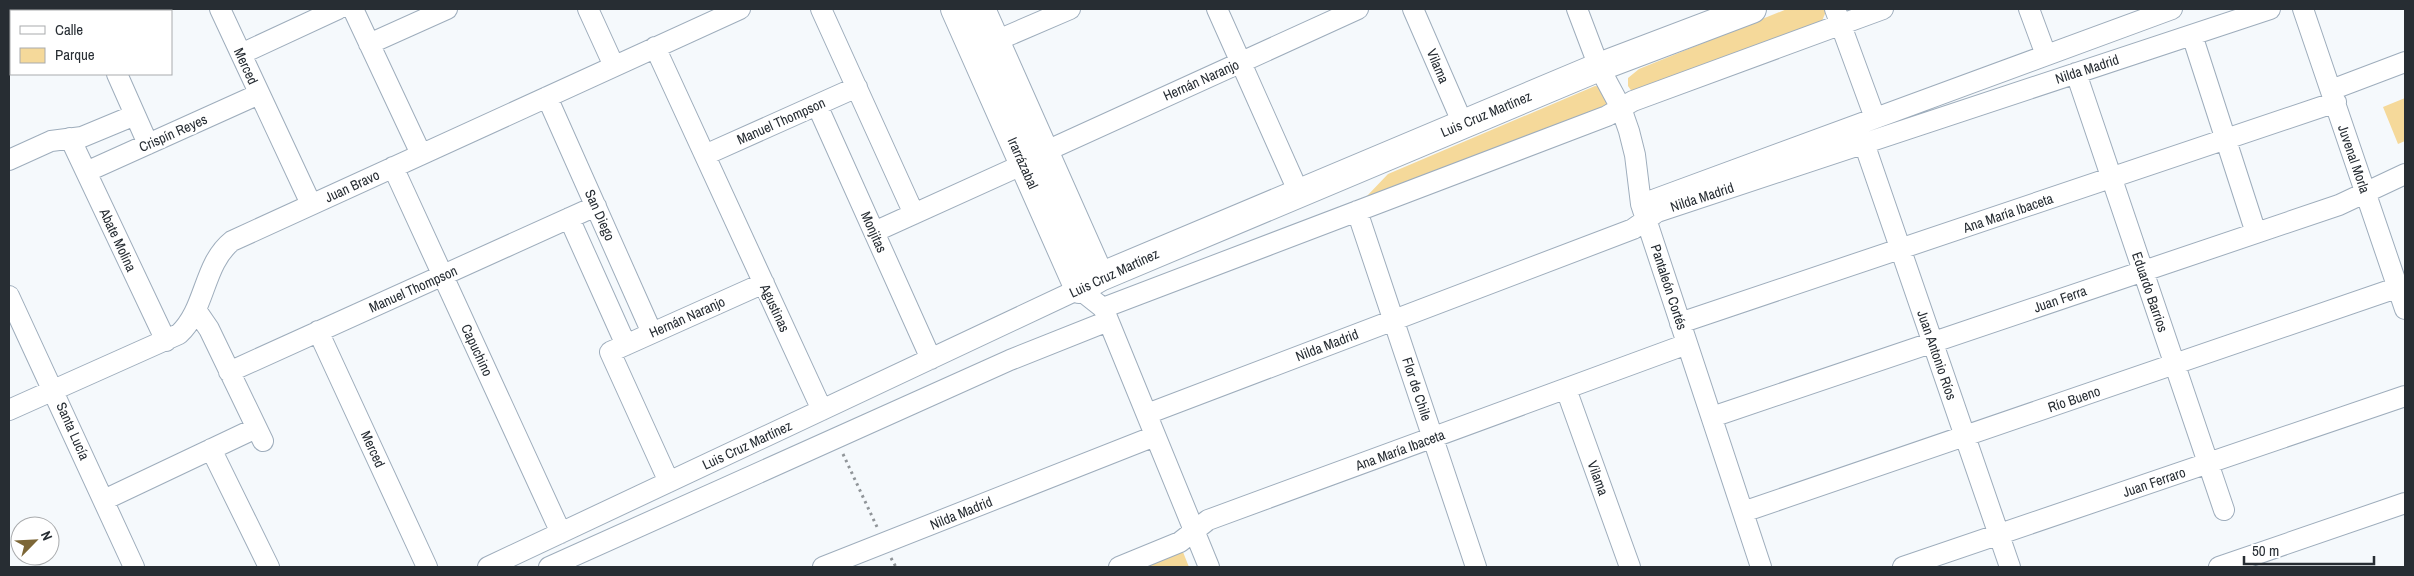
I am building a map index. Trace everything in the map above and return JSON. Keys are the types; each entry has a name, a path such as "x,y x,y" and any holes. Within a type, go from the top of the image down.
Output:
{"street":[{"name":"Merced","path":"220,9 310,204"},
{"path":"240,54 338,9"},
{"path":"353,9 421,154"},
{"path":"369,44 447,9"},
{"path":"588,9 614,66"},
{"path":"821,9 914,214"},
{"name":"Irarrázabal","path":"955,9 984,46 1089,283 1106,314 1209,567"},
{"name":"Irarrázabal","path":"981,9 984,46"},
{"path":"984,46 1070,9"},
{"path":"1217,9 1299,193"},
{"name":"Vilama","path":"1413,9 1463,124"},
{"name":"Pantaleón Cortés","path":"1577,9 1599,67 1621,108 1635,155 1644,212 1761,567"},
{"name":"Luis Cruz Martínez","path":"488,567 1089,283 1599,67 1752,9"},
{"name":"Luis Cruz Martínez","path":"549,567 1010,360 1106,314 1357,211 1607,116 1633,101 1838,17 1883,9"},
{"path":"2029,9 2046,55"},
{"name":"Nilda Madrid","path":"1147,414 1633,229 1644,212 1874,118 2172,9"},
{"name":"Nilda Madrid","path":"1644,212 1657,212 2270,9"},
{"name":"Juvenal Morla","path":"2303,9 2366,192 2402,287 2405,309"},
{"name":"Hernán Naranjo","path":"874,232 1352,10"},
{"name":"Juan Bravo","path":"9,410 166,342 184,329 196,310 217,258 226,245 238,238 655,48 728,11"},
{"path":"1838,17 1874,118"},
{"path":"2192,34 2256,233"},
{"name":"Agustinas","path":"655,48 822,410"},
{"name":"Ana María Ibaceta","path":"1680,323 2226,140 2333,96 2405,62"},
{"name":"Eduardo Barrios","path":"2076,73 2224,510"},
{"path":"117,75 148,144"},
{"name":"Manuel Thompson","path":"705,155 856,87"},
{"name":"Crispín Reyes","path":"86,172 259,94"},
{"name":"San Diego","path":"547,97 652,333"},
{"name":"Monjitas","path":"817,104 931,359"},
{"path":"9,160 51,141 87,135 135,115"},
{"name":"Abate Molina","path":"70,138 166,342"},
{"name":"Juan Antonio Ríos","path":"1864,143 2010,567"},
{"name":"Capuchino","path":"393,167 561,533"},
{"name":"Juan Ferra","path":"1712,417 2338,205 2405,174"},
{"name":"Manuel Thompson","path":"230,372 596,206"},
{"name":"Flor de Chile","path":"1357,211 1433,438 1473,566"},
{"path":"568,218 669,482"},
{"name":"Hernán Naranjo","path":"618,348 764,283"},
{"name":"Río Bueno","path":"1743,512 2402,287"},
{"name":"Santa Lucía","path":"9,296 134,567"},
{"path":"104,500 211,449 260,434 209,329 196,310"},
{"name":"Merced","path":"318,332 427,567"},
{"name":"Ana María Ibaceta","path":"1118,567 1180,542 1208,520 1688,344"},
{"name":"Vilama","path":"1566,389 1630,567"},
{"name":"Juan Ferraro","path":"1903,567 2405,396"},
{"name":"Nilda Madrid","path":"823,567 1156,436"},
{"path":"211,449 269,567"},
{"path":"2219,567 2242,564 2405,503"}],"path":[{"path":"836,439 896,567"}],"green space":[{"path":"1787,9 1827,9 1822,21 1633,93 1628,86 1628,78 1639,69"},
{"path":"1595,86 1603,87 1613,99 1607,106 1366,197 1388,174"},
{"path":"2405,98 2405,141 2398,144 2383,107"},
{"path":"1183,552 1189,567 1142,567"}]}
